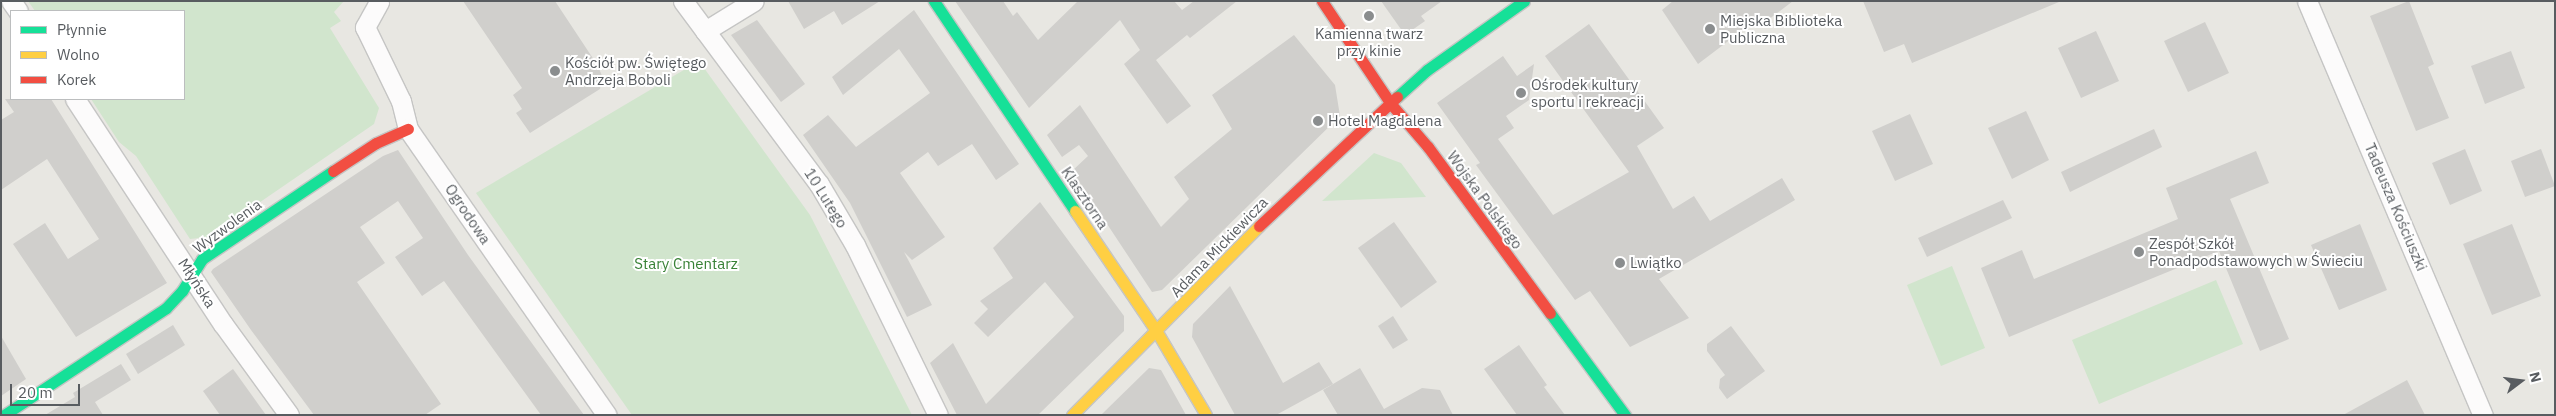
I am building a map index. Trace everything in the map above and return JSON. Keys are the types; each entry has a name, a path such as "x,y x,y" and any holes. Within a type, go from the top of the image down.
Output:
{"street":[{"name":"10 Lutego","path":"683,1 819,184 855,245 938,415"},
{"path":"704,31 754,1"},
{"name":"Klasztorna","path":"934,1 1157,332 1206,415"},
{"name":"Wojska Polskiego","path":"1322,1 1391,104 1428,147 1625,415"},
{"name":"Adama Mickiewicza","path":"1072,415 1157,332 1254,231 1427,70 1524,1"},
{"name":"Tadeusza Kościuszki","path":"2307,1 2483,415"},
{"name":"Ogrodowa","path":"379,2 364,27 401,101 408,129 607,415"},
{"name":"Młyńska","path":"76,100 191,274 289,415"},
{"name":"Wyzwolenia","path":"4,415 166,308 182,291 202,259 376,143 408,129"}],"green space":[{"path":"28,1 344,1 334,12 341,21 330,28 379,108 374,124 209,237 190,239 136,156 119,142 92,100 185,100 185,10 34,10"},
{"name":"Stary Cmentarz","path":"699,61 810,215 912,415 632,415 476,193"},
{"path":"1374,153 1401,163 1426,197 1322,201"},
{"path":"1952,266 1985,348 1941,366 1907,285"},
{"path":"2216,280 2243,344 2099,404 2072,340"}],"building":[{"name":"Kościół pw. Świętego Andrzeja Boboli","path":"463,1 555,1 598,66 602,76 600,89 530,133 516,113 522,109 513,95 522,88"},
{"path":"788,1 880,1 842,25 834,11 804,29"},
{"path":"955,1 1003,1 1013,16 1017,12 1038,40 1078,1 1174,1 1182,10 1194,1 1237,1 1190,38 1187,35 1156,60 1191,106 1167,124 1124,64 1140,50 1120,20 1029,108"},
{"path":"1381,1 1442,1 1421,16 1425,21 1405,35"},
{"name":"Miejska Biblioteka Publiczna","path":"1673,1 1793,1 1764,23 1760,17 1698,64 1662,10"},
{"path":"1863,1 2059,2 1912,63 1904,44 1884,52"},
{"path":"2409,1 2434,64 2428,67 2449,118 2416,131 2370,16"},
{"path":"914,10 1019,164 996,180 972,144 938,166 928,152 900,173 945,237 912,260 904,252 932,305 907,317 850,203 803,135 828,115 856,147 930,93 899,49 843,95 832,77"},
{"path":"757,20 805,84 781,102 731,35"},
{"path":"2205,22 2229,73 2188,92 2164,41"},
{"path":"1589,24 1664,128 1637,146 1673,209 1694,196 1710,221 1782,178 1795,200 1659,279 1689,318 1630,347 1590,291 1575,300 1476,165 1480,163 1437,103 1503,56 1517,76 1534,64 1529,100 1506,116 1514,128 1498,139 1553,215 1629,172 1545,56"},
{"path":"2096,31 2119,81 2081,98 2058,48"},
{"path":"1294,35 1335,85 1340,116 1162,290 1152,292 1072,171 1088,156 1079,145 1062,157 1047,135 1080,105 1161,227 1189,199 1174,177 1232,129 1212,95"},
{"path":"2511,51 2525,88 2485,104 2471,66"},
{"path":"5,99 52,100 167,283 76,337 13,244 45,223 68,259 99,239 47,159 1,190 1,120 14,112"},
{"path":"2026,111 2049,160 2012,179 1988,128"},
{"path":"1910,114 1933,164 1895,181 1872,131"},
{"path":"2154,129 2162,147 2070,192 2061,172"},
{"path":"2465,149 2482,191 2450,205 2432,163"},
{"path":"2541,149 2555,186 2525,197 2511,161"},
{"path":"398,150 468,255 584,415 541,415 444,281 422,296 395,257 423,238 398,201 360,227 385,263 357,282 441,404 425,415 314,415 251,330 211,272 213,269 383,156"},
{"path":"2256,151 2269,183 2230,199 2289,339 2260,351 2219,251 2009,337 1981,268 2022,250 2034,279 2178,219 2166,188"},
{"path":"2003,200 2012,218 1927,257 1918,238"},
{"path":"1040,202 1124,316 1124,331 1038,415 957,415 930,363 953,343 986,404 1074,317 1045,282 988,337 974,323 988,309 980,301 1013,278 993,248"},
{"path":"1394,222 1437,282 1401,308 1358,248"},
{"path":"2360,224 2387,290 2339,310 2311,245"},
{"path":"2512,224 2541,296 2492,315 2463,244"},
{"path":"1230,286 1283,383 1319,362 1333,384 1276,415 1235,415 1192,337 1193,324"},
{"path":"1393,316 1408,340 1393,349 1378,326"},
{"path":"173,325 185,345 138,374 126,354"},
{"path":"1731,326 1765,371 1727,399 1719,388 1720,379 1725,375 1707,351 1707,344"},
{"path":"1,336 26,379 1,396"},
{"path":"1519,345 1547,385 1544,387 1565,415 1517,415 1484,369"},
{"path":"121,364 131,380 95,402 103,415 45,415 75,397 73,393"},
{"path":"1149,368 1161,370 1186,415 1101,415"},
{"path":"1360,368 1384,409 1422,388 1440,390 1453,415 1338,415 1323,390"},
{"path":"233,369 266,415 220,415 203,391"},
{"path":"2407,380 2425,415 2343,415"}],"traffic: fast":[{"path":"934,1 1075,211"},
{"path":"1397,97 1427,70 1524,1"},
{"path":"4,415 166,308 182,291 202,259 333,171"},
{"path":"1550,313 1625,415"}],"traffic: slow":[{"path":"1075,211 1157,332 1206,415"},
{"path":"1072,415 1259,226"}],"traffic: jam":[{"path":"1322,1 1391,104 1428,147 1550,313"},
{"path":"1259,226 1397,97"},
{"path":"333,171 376,143 408,129"}],"place":[{"name":"Kamienna twarz przy kinie","path":"1369,16"},
{"name":"Miejska Biblioteka Publiczna","path":"1710,29"},
{"name":"Kościół pw. Świętego Andrzeja Boboli","path":"555,71"},
{"name":"Ośrodek kultury sportu i rekreacji","path":"1521,93"},
{"name":"Hotel Magdalena","path":"1318,121"},
{"name":"Zespół Szkół Ponadpodstawowych w Świeciu","path":"2139,252"},
{"name":"Lwiątko","path":"1620,263"}]}
